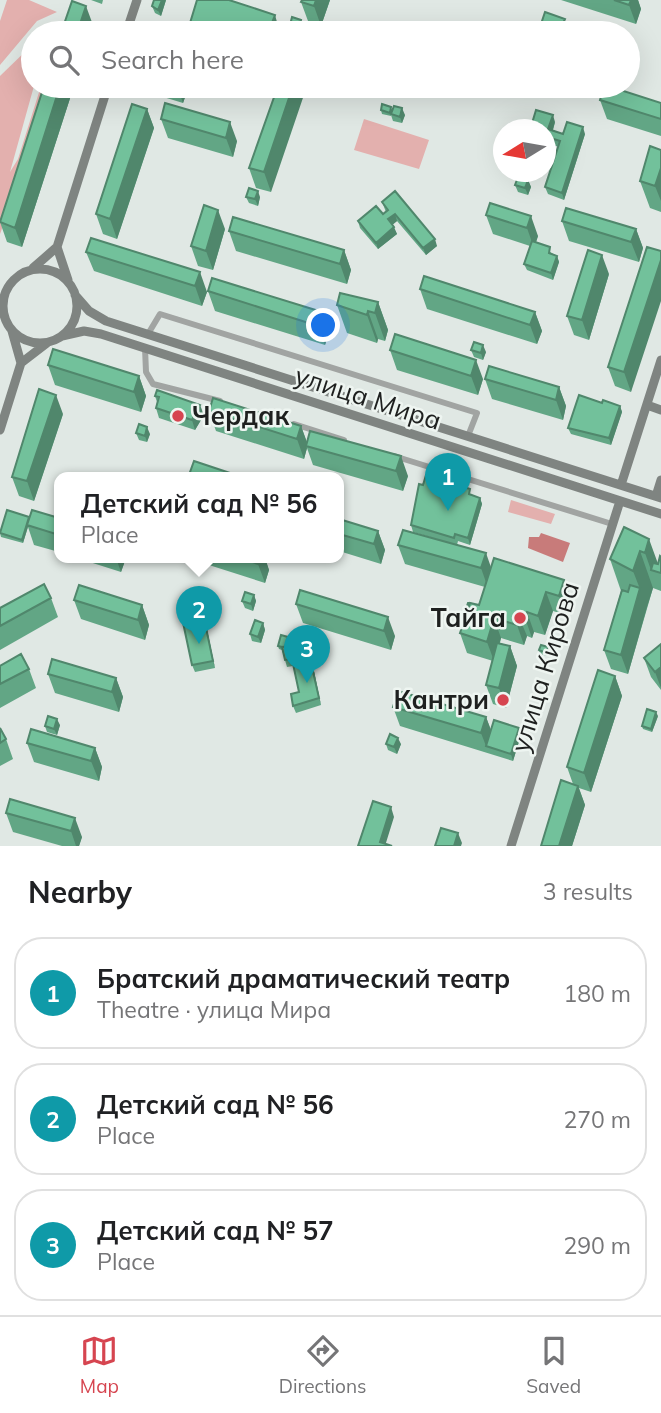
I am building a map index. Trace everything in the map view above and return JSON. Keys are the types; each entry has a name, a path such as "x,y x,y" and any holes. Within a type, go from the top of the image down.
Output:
{"main road":[{"path":"130,21 137,0"},
{"path":"0,281 16,278 30,270 57,247 104,98"},
{"path":"21,363 49,342 62,336 76,314 75,295 57,247"},
{"path":"30,270 52,271 70,284"},
{"path":"0,430 21,363 11,329 3,315 6,292 16,278"},
{"name":"улица Мира","path":"75,295 96,316 658,497"},
{"path":"11,329 25,340 49,342"},
{"name":"улица Мира","path":"62,336 93,331 661,514"},
{"path":"621,485 661,360"},
{"path":"647,405 661,410"},
{"path":"555,479 559,465"},
{"path":"658,497 661,480"},
{"name":"улица Кирова","path":"511,846 620,501"}],"street":[{"path":"148,334 160,314 477,413 468,436"},
{"path":"145,348 146,372 153,384 225,403"},
{"path":"291,424 355,444"},
{"path":"380,452 612,524"}],"shaded area":[{"path":"7,0 29,0 57,12 37,21 21,21 21,40 0,65 0,21"},
{"path":"21,56 21,98 31,98 10,172 18,159 37,98 50,98 0,234 0,76"},
{"path":"364,119 429,140 419,169 354,150"},
{"path":"511,500 555,514 551,524 508,512"},
{"path":"541,533 570,543 563,562 528,548 529,537 539,537"}],"building":[{"path":"154,0 162,0 158,10 152,6"},
{"path":"197,0 229,0 275,15 273,21 191,21"},
{"path":"316,0 314,6 301,2"},
{"path":"614,0 631,0 629,5"},
{"path":"72,1 86,6 81,21 65,21"},
{"path":"545,12 565,19 564,21 542,21"},
{"path":"640,96 661,103 661,119 600,100"},
{"path":"40,98 56,98 15,228 0,222"},
{"path":"274,98 289,98 264,172 249,168"},
{"path":"165,103 230,122 226,138 161,119"},
{"path":"132,104 147,109 110,219 96,214"},
{"path":"382,104 391,107 390,113 381,110"},
{"path":"394,106 402,108 400,117 391,114"},
{"path":"536,110 553,115 552,119 533,119"},
{"path":"567,122 583,127 562,193 545,187 547,182 556,182 556,153 560,141 556,140 556,132 563,134"},
{"path":"650,146 661,150 661,168 655,186 640,181"},
{"path":"516,182 527,182 525,188 515,185"},
{"path":"249,188 258,191 255,199 246,197"},
{"path":"395,191 435,239 423,248 395,214 388,219 394,227 376,243 358,221 376,206 383,214 388,210 382,202"},
{"path":"490,203 531,216 527,228 486,215"},
{"path":"204,205 218,210 206,251 191,246"},
{"path":"566,208 636,229 631,242 562,221"},
{"path":"233,217 344,250 340,264 229,231"},
{"path":"91,238 200,272 195,286 86,252"},
{"path":"532,241 550,247 549,253 557,256 551,273 524,264"},
{"path":"647,247 661,251 661,260 624,372 608,367"},
{"path":"588,250 602,255 582,320 567,316"},
{"path":"424,276 535,312 530,325 420,289"},
{"path":"212,278 322,312 318,326 208,291"},
{"path":"340,293 378,302 375,313 368,311 367,315 337,305"},
{"path":"395,334 476,360 471,376 390,350"},
{"path":"474,342 483,345 481,353 471,350"},
{"path":"53,349 139,376 134,392 48,365"},
{"path":"489,366 559,387 556,400 485,379"},
{"path":"39,389 56,395 27,481 12,477"},
{"path":"157,390 200,405 192,420 156,408 159,397 155,396"},
{"path":"579,395 620,406 609,438 568,428"},
{"path":"213,398 301,426 297,439 209,411"},
{"path":"139,424 147,427 145,436 136,433"},
{"path":"310,431 401,456 396,471 306,446"},
{"path":"194,461 227,472 190,472"},
{"path":"426,475 470,489 469,494 480,498 468,538 455,534 454,538 411,525 419,484 423,485"},
{"path":"7,510 29,517 22,540 0,533"},
{"path":"32,510 54,517 54,533 27,525"},
{"path":"344,521 378,531 374,544 344,535"},
{"path":"624,527 649,539 645,553 640,551 633,571 610,559"},
{"path":"403,530 486,553 481,568 398,545"},
{"path":"660,556 661,573 651,570 653,563 658,564"},
{"path":"494,558 564,580 559,596 546,592 538,616 527,612 525,618 519,617 517,625 494,618 487,642 460,633 470,603 479,605"},
{"path":"44,584 51,598 0,626 0,608"},
{"path":"79,585 142,605 138,620 74,600"},
{"path":"630,585 640,588 621,655 604,650 622,590 628,592"},
{"path":"300,590 388,617 384,631 296,604"},
{"path":"245,592 254,595 251,604 242,601"},
{"path":"202,609 213,661 192,665 181,613"},
{"path":"255,620 263,623 258,637 250,634"},
{"path":"281,635 288,637 285,647 278,646"},
{"path":"497,643 510,646 499,688 486,685"},
{"path":"661,644 661,667 655,672 644,658"},
{"path":"307,645 319,698 293,706 291,694 299,692 292,659 285,660 282,647"},
{"path":"541,645 548,647 546,653 539,650"},
{"path":"21,654 29,669 0,684 0,666"},
{"path":"52,659 116,678 112,692 48,674"},
{"path":"598,670 615,676 584,773 567,767"},
{"path":"398,691 486,717 481,733 393,707"},
{"path":"647,709 656,712 651,729 642,726"},
{"path":"48,716 57,719 54,729 45,726"},
{"path":"494,720 519,728 511,754 486,746"},
{"path":"0,728 6,739 0,743"},
{"path":"31,729 95,748 91,761 27,743"},
{"path":"390,734 398,738 394,747 386,744"},
{"path":"561,780 578,786 559,846 541,846"},
{"path":"10,799 75,818 71,831 6,813"},
{"path":"373,801 391,807 380,842 392,846 358,846"},
{"path":"441,828 458,833 454,846 435,846"}],"place":[{"name":"Чердак","path":"178,416"},
{"name":"Братский драматический театр","path":"448,511"},
{"name":"Тайга","path":"520,618"},
{"name":"Детский сад № 56","path":"199,644"},
{"name":"Детский сад № 57","path":"307,683"},
{"name":"Кантри","path":"503,700"}]}
